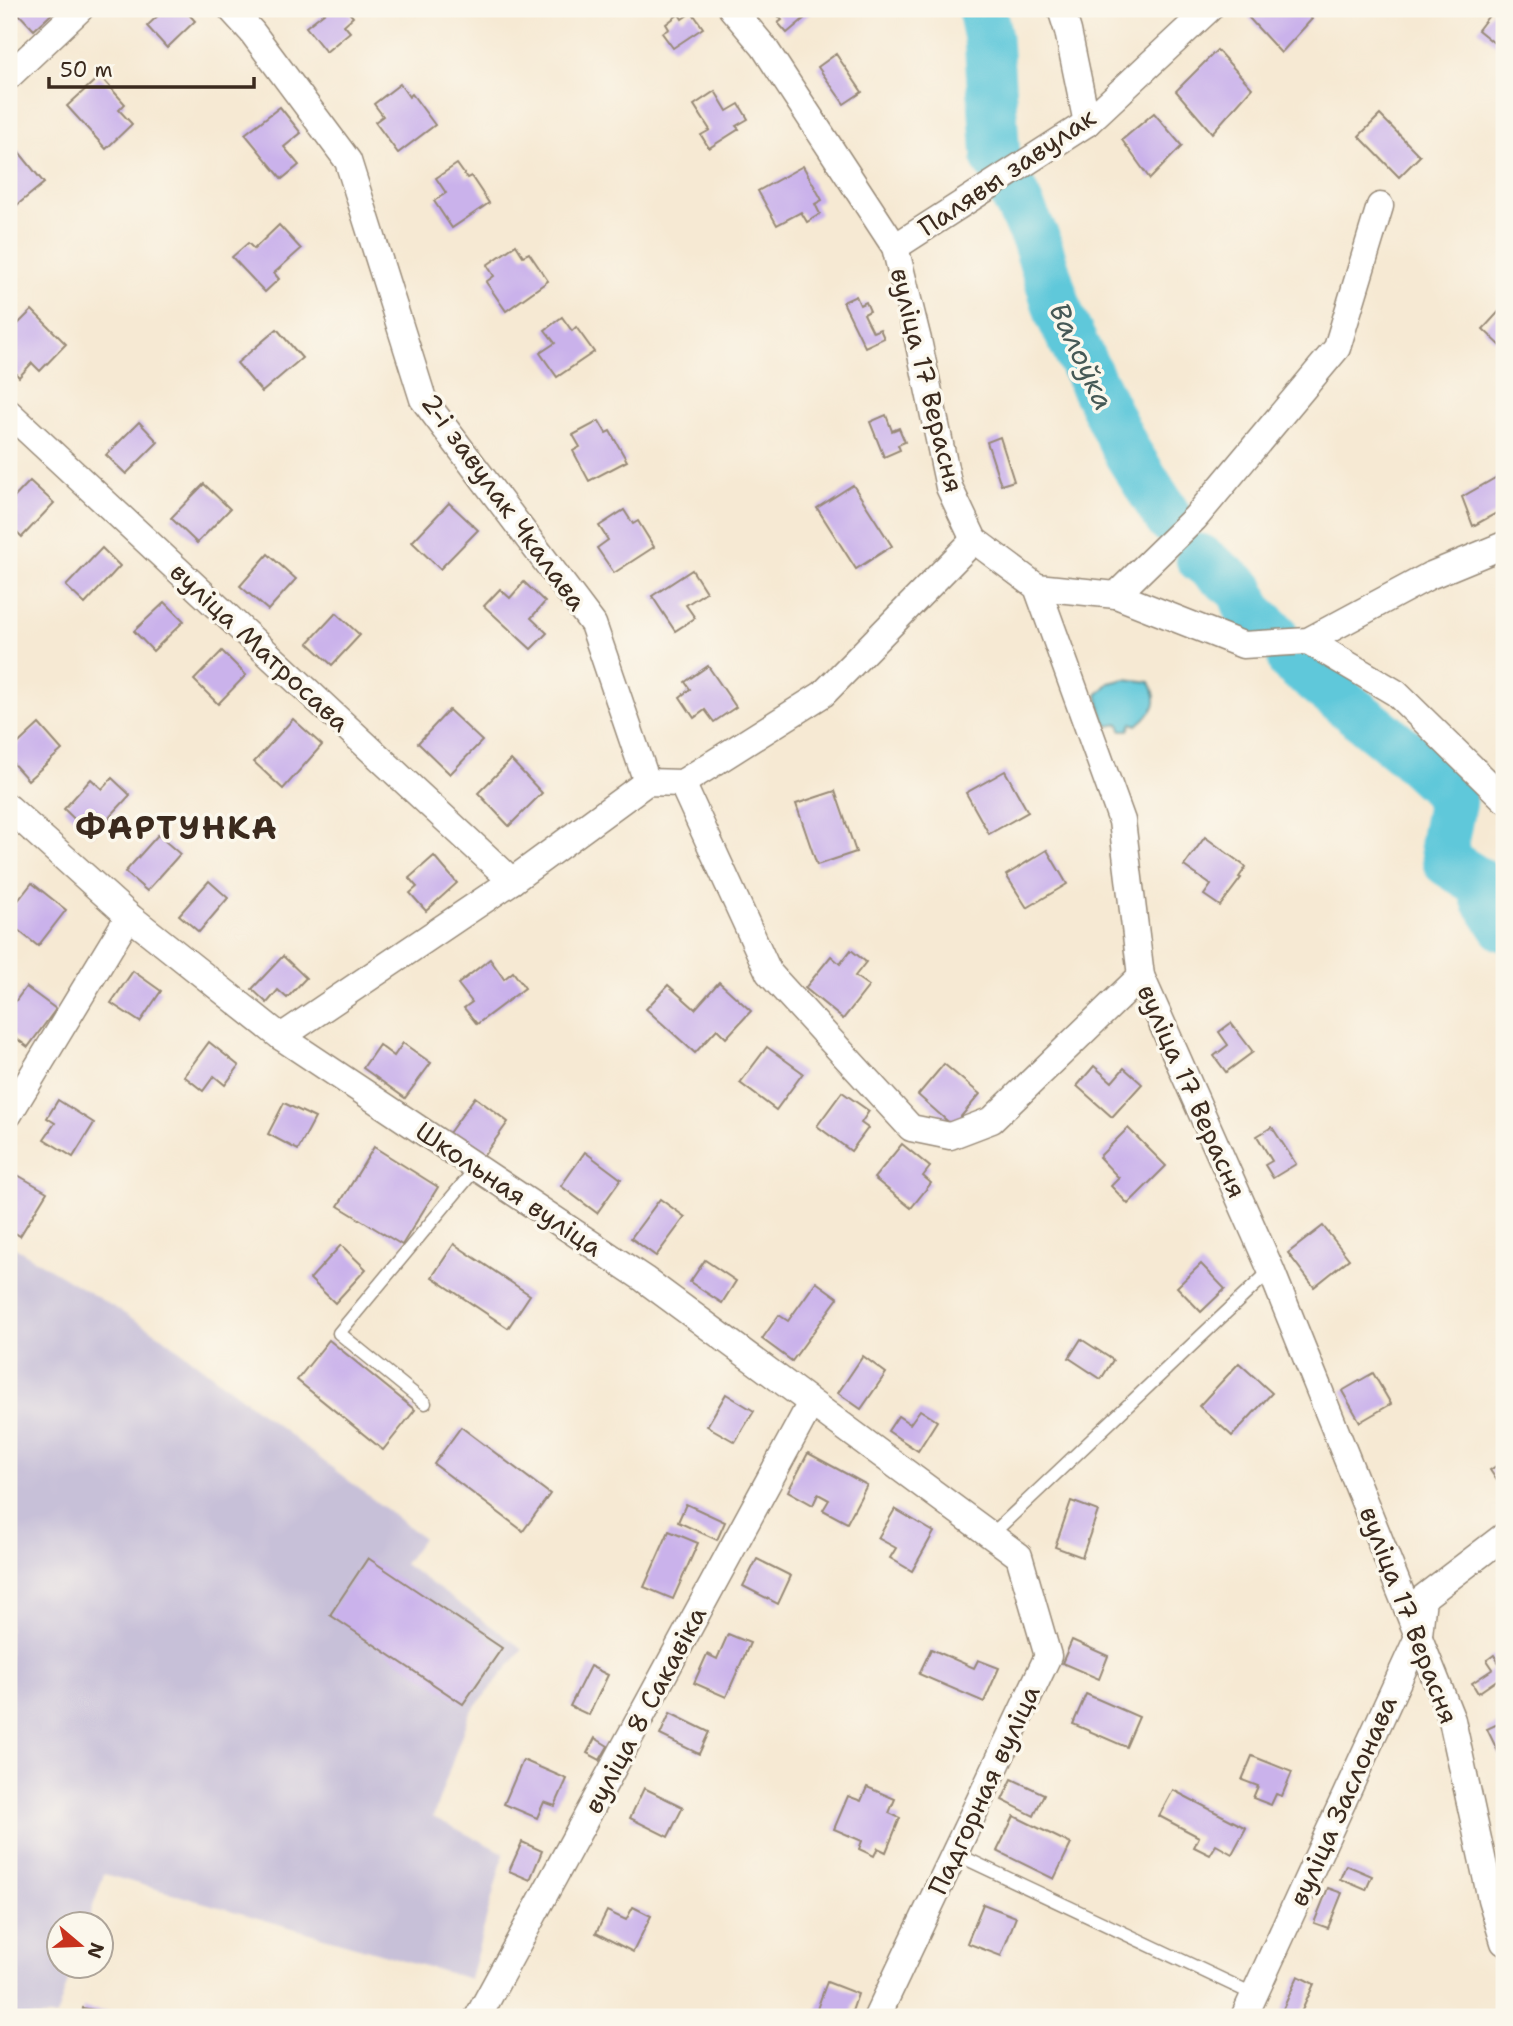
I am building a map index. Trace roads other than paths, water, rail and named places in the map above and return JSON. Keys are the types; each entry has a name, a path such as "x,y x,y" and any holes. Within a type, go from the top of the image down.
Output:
{"street":[{"path":"9,76 80,9"},
{"name":"2-і завулак Чкалава","path":"231,9 252,32 348,161 424,399 593,624 647,782"},
{"name":"вуліца 17 Верасня","path":"732,9 764,47 895,247 949,487 974,540 1037,587 1122,821 1141,976 1271,1269 1452,1720 1504,1942"},
{"path":"1061,9 1087,123"},
{"name":"Палявы завулак","path":"895,247 1087,123 1209,9"},
{"path":"1116,595 1195,518 1337,348 1380,206"},
{"name":"вуліца Матросава","path":"9,413 512,881"},
{"path":"281,1037 512,881 647,782 682,783 823,694 974,540"},
{"path":"1037,587 1116,595 1243,645 1308,641 1429,576 1504,545"},
{"path":"1308,641 1396,693 1504,799"},
{"path":"682,783 769,973 911,1128 950,1136 992,1120 1141,976"},
{"name":"Школьная вуліца","path":"9,808 129,916 281,1037 644,1279 1019,1556"},
{"path":"9,1114 129,916"},
{"name":"вуліца 8 Сакавіка","path":"478,2017 811,1403"},
{"name":"вуліца Заслонава","path":"1250,2006 1419,1635 1423,1598 1504,1536"},
{"name":"Падгорная вуліца","path":"877,2017 1048,1656 1019,1556"}],"lane":[{"path":"425,1404 339,1333 477,1167"},
{"path":"990,1536 1271,1269"},
{"path":"954,1853 1250,2006"}],"water":[{"path":"1125,679 1150,682 1155,702 1148,715 1137,725 1132,723 1129,730 1121,730 1119,724 1109,726 1105,722 1097,695 1109,683"}],"waterway":[{"name":"Валоўка","path":"982,9 988,38 996,159"},
{"name":"Валоўка","path":"1010,186 1036,240 1060,316 1127,452 1169,519"},
{"name":"Валоўка","path":"1200,558 1241,590 1249,611 1273,633"},
{"name":"Валоўка","path":"1292,661 1408,754 1439,783 1452,801 1444,843 1447,862 1479,882 1486,900 1504,927"}],"district":[{"name":"ФАРТУНКА","path":"177,827"}]}
